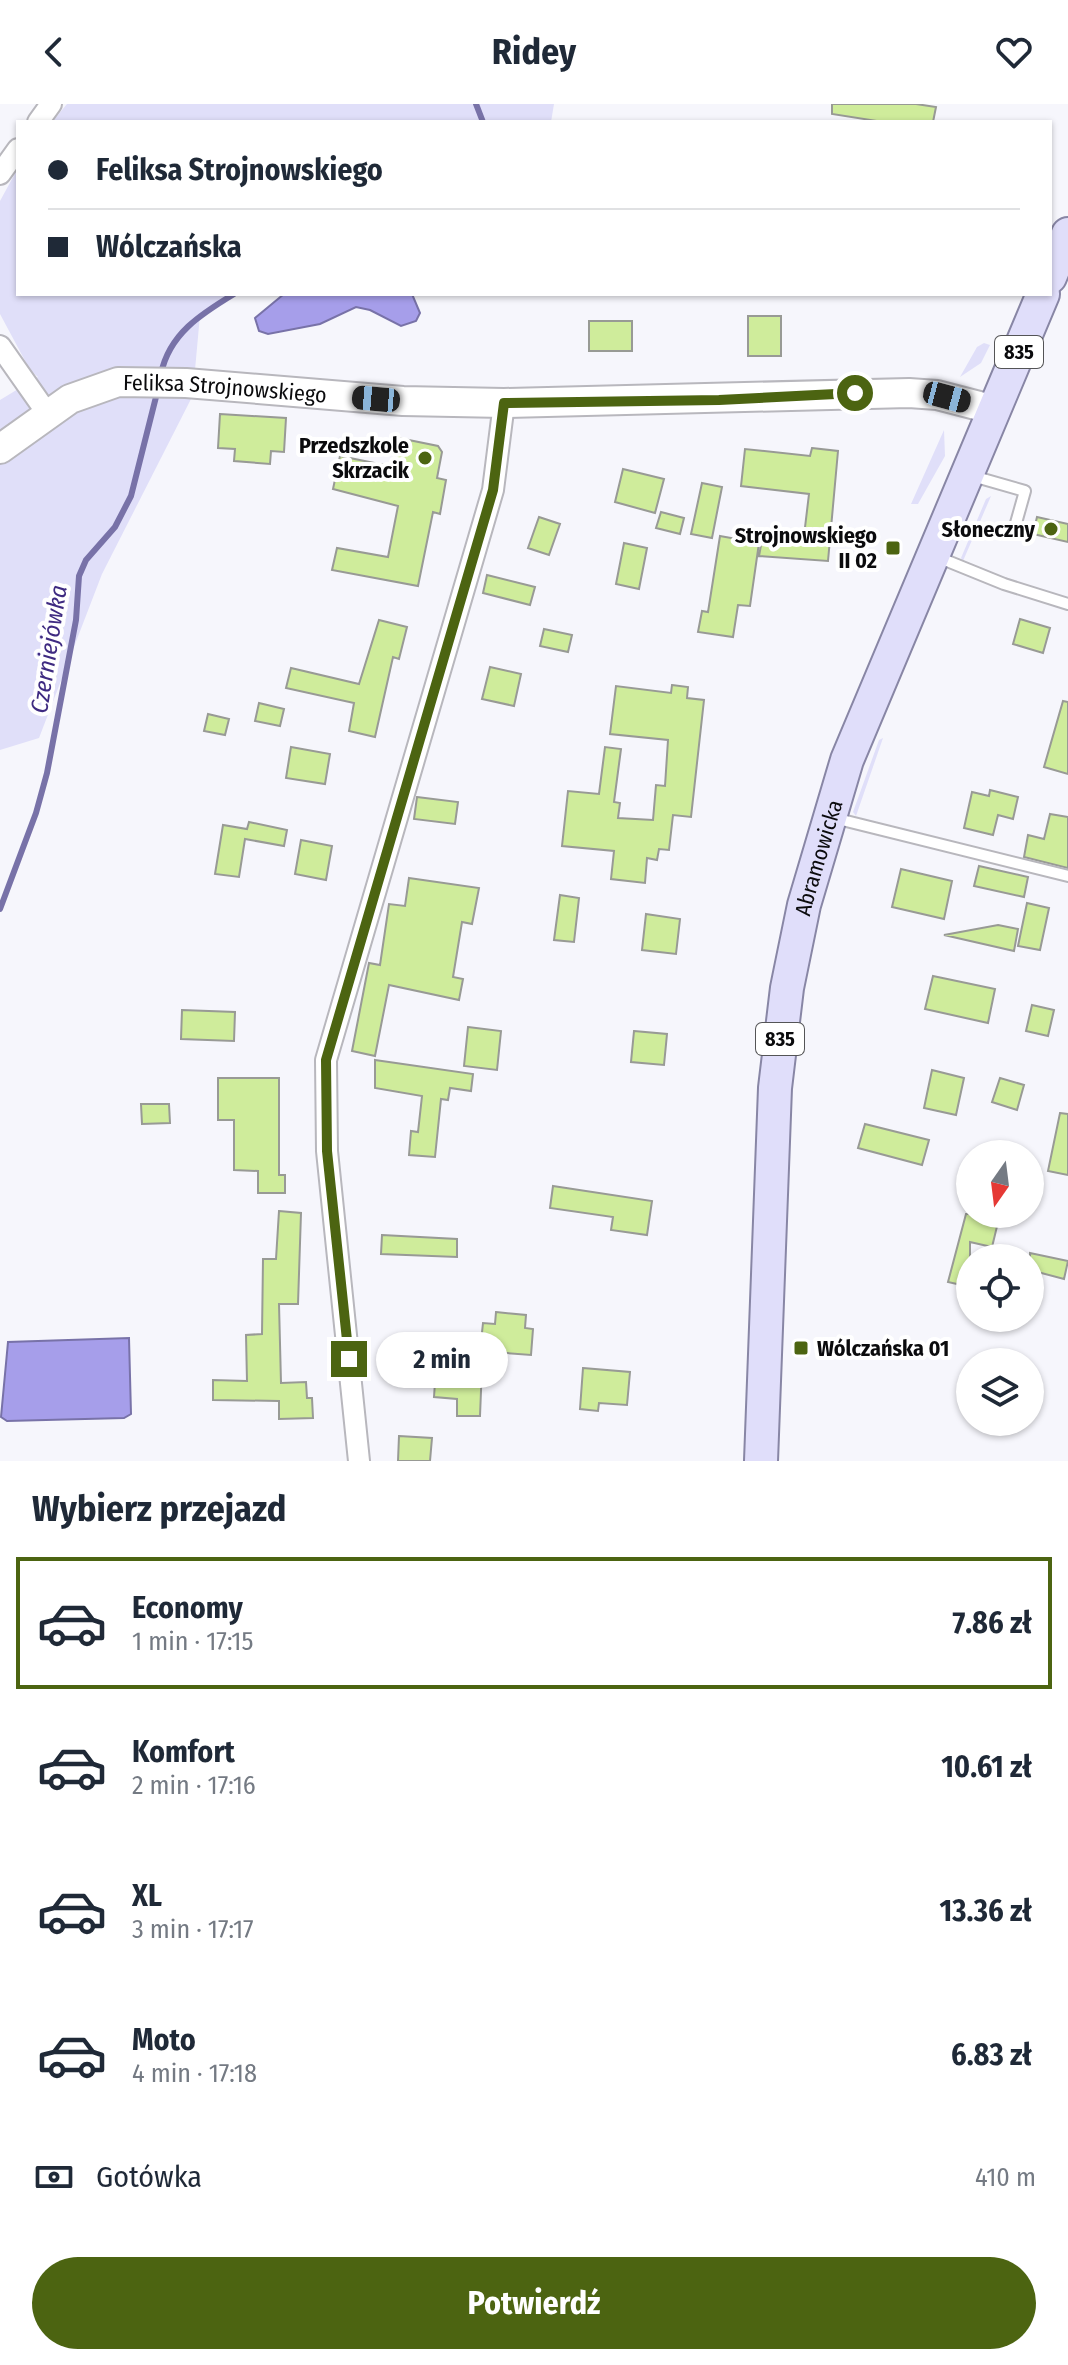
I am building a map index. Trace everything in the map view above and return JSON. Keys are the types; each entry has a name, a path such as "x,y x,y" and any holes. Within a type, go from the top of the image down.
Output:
{"main road":[{"path":"1052,272 1068,234"},
{"name":"Abramowicka","path":"761,1461 778,1058 797,938 828,816 863,721 1042,296"}],"street":[{"path":"0,172 16,152"},
{"path":"0,346 47,413"},
{"name":"Feliksa Strojnowskiego","path":"0,449 47,413 95,388 135,381 403,401 504,403 900,393 937,395 995,410"},
{"path":"359,1461 327,1151 326,1060 493,490 504,403"}],"lane":[{"path":"967,475 1025,491 1016,523"},
{"path":"934,555 1004,584 1068,604"},
{"path":"828,816 1068,876"}],"shaded area":[{"path":"67,104 554,104 551,120 54,120"},
{"path":"16,172 16,296 231,296 200,315 195,370 125,368 135,397 191,399 102,574 39,738 0,750 0,400 38,377 30,370 0,314 0,201"},
{"path":"282,296 413,296 420,313 416,321 401,326 370,310 356,307 320,324 268,334 259,331 255,318"},
{"path":"984,343 990,345 981,363 960,377 977,347"},
{"path":"944,430 945,456 918,504 911,504"},
{"path":"991,496 963,561 961,558 986,499"},
{"path":"883,738 856,816 853,812 879,740"},
{"path":"129,1338 131,1414 124,1418 7,1421 1,1417 8,1342"}],"building":[{"path":"832,104 916,104 936,107 933,120 870,120 832,114"},
{"path":"748,316 781,316 781,356 748,356"},
{"path":"589,321 632,321 632,351 589,351"},
{"path":"220,414 286,418 284,452 271,451 270,464 234,461 235,449 218,448"},
{"path":"399,438 438,446 442,452 437,478 446,480 440,514 433,512 418,586 332,570 337,548 388,557 398,506 333,489 340,456 394,467"},
{"path":"812,448 838,451 828,561 759,556 762,540 803,544 809,494 741,486 745,449 810,456"},
{"path":"623,469 664,479 655,513 615,502"},
{"path":"702,483 722,487 712,538 691,534"},
{"path":"661,512 684,518 680,534 656,528"},
{"path":"539,517 560,524 549,555 528,548"},
{"name":"Słoneczny","path":"1037,517 1068,524 1068,542 1033,534"},
{"path":"720,536 759,543 750,606 738,605 733,637 698,632 702,611 708,612"},
{"path":"624,543 647,548 639,589 616,584"},
{"path":"487,575 535,587 530,605 483,593"},
{"path":"1020,619 1050,628 1043,653 1013,644"},
{"path":"379,620 407,627 399,659 393,657 375,737 349,731 354,703 286,688 291,668 359,684"},
{"path":"544,629 572,635 568,652 540,646"},
{"path":"490,667 521,674 514,706 482,699"},
{"path":"672,685 688,687 687,698 704,700 691,817 673,815 669,850 659,849 657,860 647,858 645,883 611,879 614,851 562,846 568,791 599,794 605,747 621,749 614,802 620,803 618,818 653,820 656,785 665,786 668,740 610,734 616,686 671,693"},
{"path":"1063,701 1068,702 1068,774 1044,767"},
{"path":"259,703 284,709 280,726 255,721"},
{"path":"208,714 229,719 225,735 204,731"},
{"path":"291,747 330,754 325,784 286,778"},
{"path":"990,790 1018,797 1013,819 998,815 993,835 964,828 972,792 989,796"},
{"path":"417,797 458,802 455,824 414,819"},
{"path":"1050,814 1068,817 1068,868 1024,857 1028,835 1044,839"},
{"path":"249,822 287,830 284,846 245,839 239,877 215,874 223,825 247,829"},
{"path":"301,840 332,846 326,880 295,874"},
{"path":"979,866 1028,877 1024,897 974,886"},
{"path":"901,869 952,881 944,919 892,907"},
{"path":"409,878 479,888 472,924 462,922 453,977 463,979 459,1000 389,985 375,1056 352,1051 369,963 380,965 389,904 405,906"},
{"path":"560,895 579,898 574,942 554,940"},
{"path":"1027,903 1049,908 1040,950 1018,946"},
{"path":"646,914 680,919 676,954 642,950"},
{"path":"998,925 1018,929 1014,951 944,935"},
{"path":"933,976 995,989 988,1023 925,1009"},
{"path":"1032,1005 1054,1010 1048,1036 1026,1031"},
{"path":"182,1010 235,1012 234,1041 181,1039"},
{"path":"468,1027 501,1031 497,1070 464,1066"},
{"path":"634,1031 667,1034 664,1065 631,1062"},
{"path":"375,1060 473,1074 471,1091 450,1088 448,1100 441,1099 435,1157 409,1155 411,1131 418,1132 422,1096 375,1088"},
{"path":"932,1070 964,1078 956,1115 924,1108"},
{"path":"218,1078 279,1078 279,1175 285,1175 285,1193 258,1193 258,1171 234,1170 234,1120 218,1120"},
{"path":"1000,1078 1024,1085 1017,1110 992,1102"},
{"path":"141,1104 169,1104 170,1123 142,1124"},
{"path":"1060,1113 1068,1114 1068,1175 1048,1171"},
{"path":"865,1124 929,1140 922,1165 858,1148"},
{"path":"553,1186 652,1201 647,1235 611,1230 613,1217 550,1208"},
{"path":"279,1211 301,1213 298,1304 279,1304 281,1383 306,1382 307,1398 312,1398 313,1418 279,1419 279,1401 213,1400 213,1380 247,1381 246,1335 262,1334 263,1259 276,1259"},
{"path":"962,1228 997,1228 993,1244 958,1244"},
{"path":"382,1235 457,1239 457,1257 381,1254"},
{"path":"956,1252 956,1284 948,1282"},
{"path":"1044,1256 1068,1261 1064,1279 1044,1274"},
{"path":"496,1312 526,1315 525,1328 533,1329 531,1355 480,1351 483,1323 495,1324"},
{"path":"449,1365 482,1366 480,1416 457,1416 457,1399 434,1397 436,1368 449,1368"},
{"path":"583,1368 630,1372 627,1405 599,1403 598,1411 580,1409"},
{"path":"399,1436 432,1438 430,1461 398,1461"}],"waterway":[{"name":"Czerniejówka","path":"476,104 482,120"},
{"name":"Czerniejówka","path":"161,374 171,347 179,336 210,309 231,296"},
{"name":"Czerniejówka","path":"0,909 36,813 47,773 76,620 79,576 86,560 115,527 131,496 158,389"}],"place":[{"name":"Przedszkole Skrzacik","path":"425,458"},
{"name":"Słoneczny","path":"1051,529"},
{"name":"Strojnowskiego II 02","path":"893,548"},
{"name":"Wólczańska 01","path":"801,1348"}],"route":[{"path":"349,1359 327,1151 326,1060 374,887 413,768 493,490 504,403 719,400 855,393"}]}
